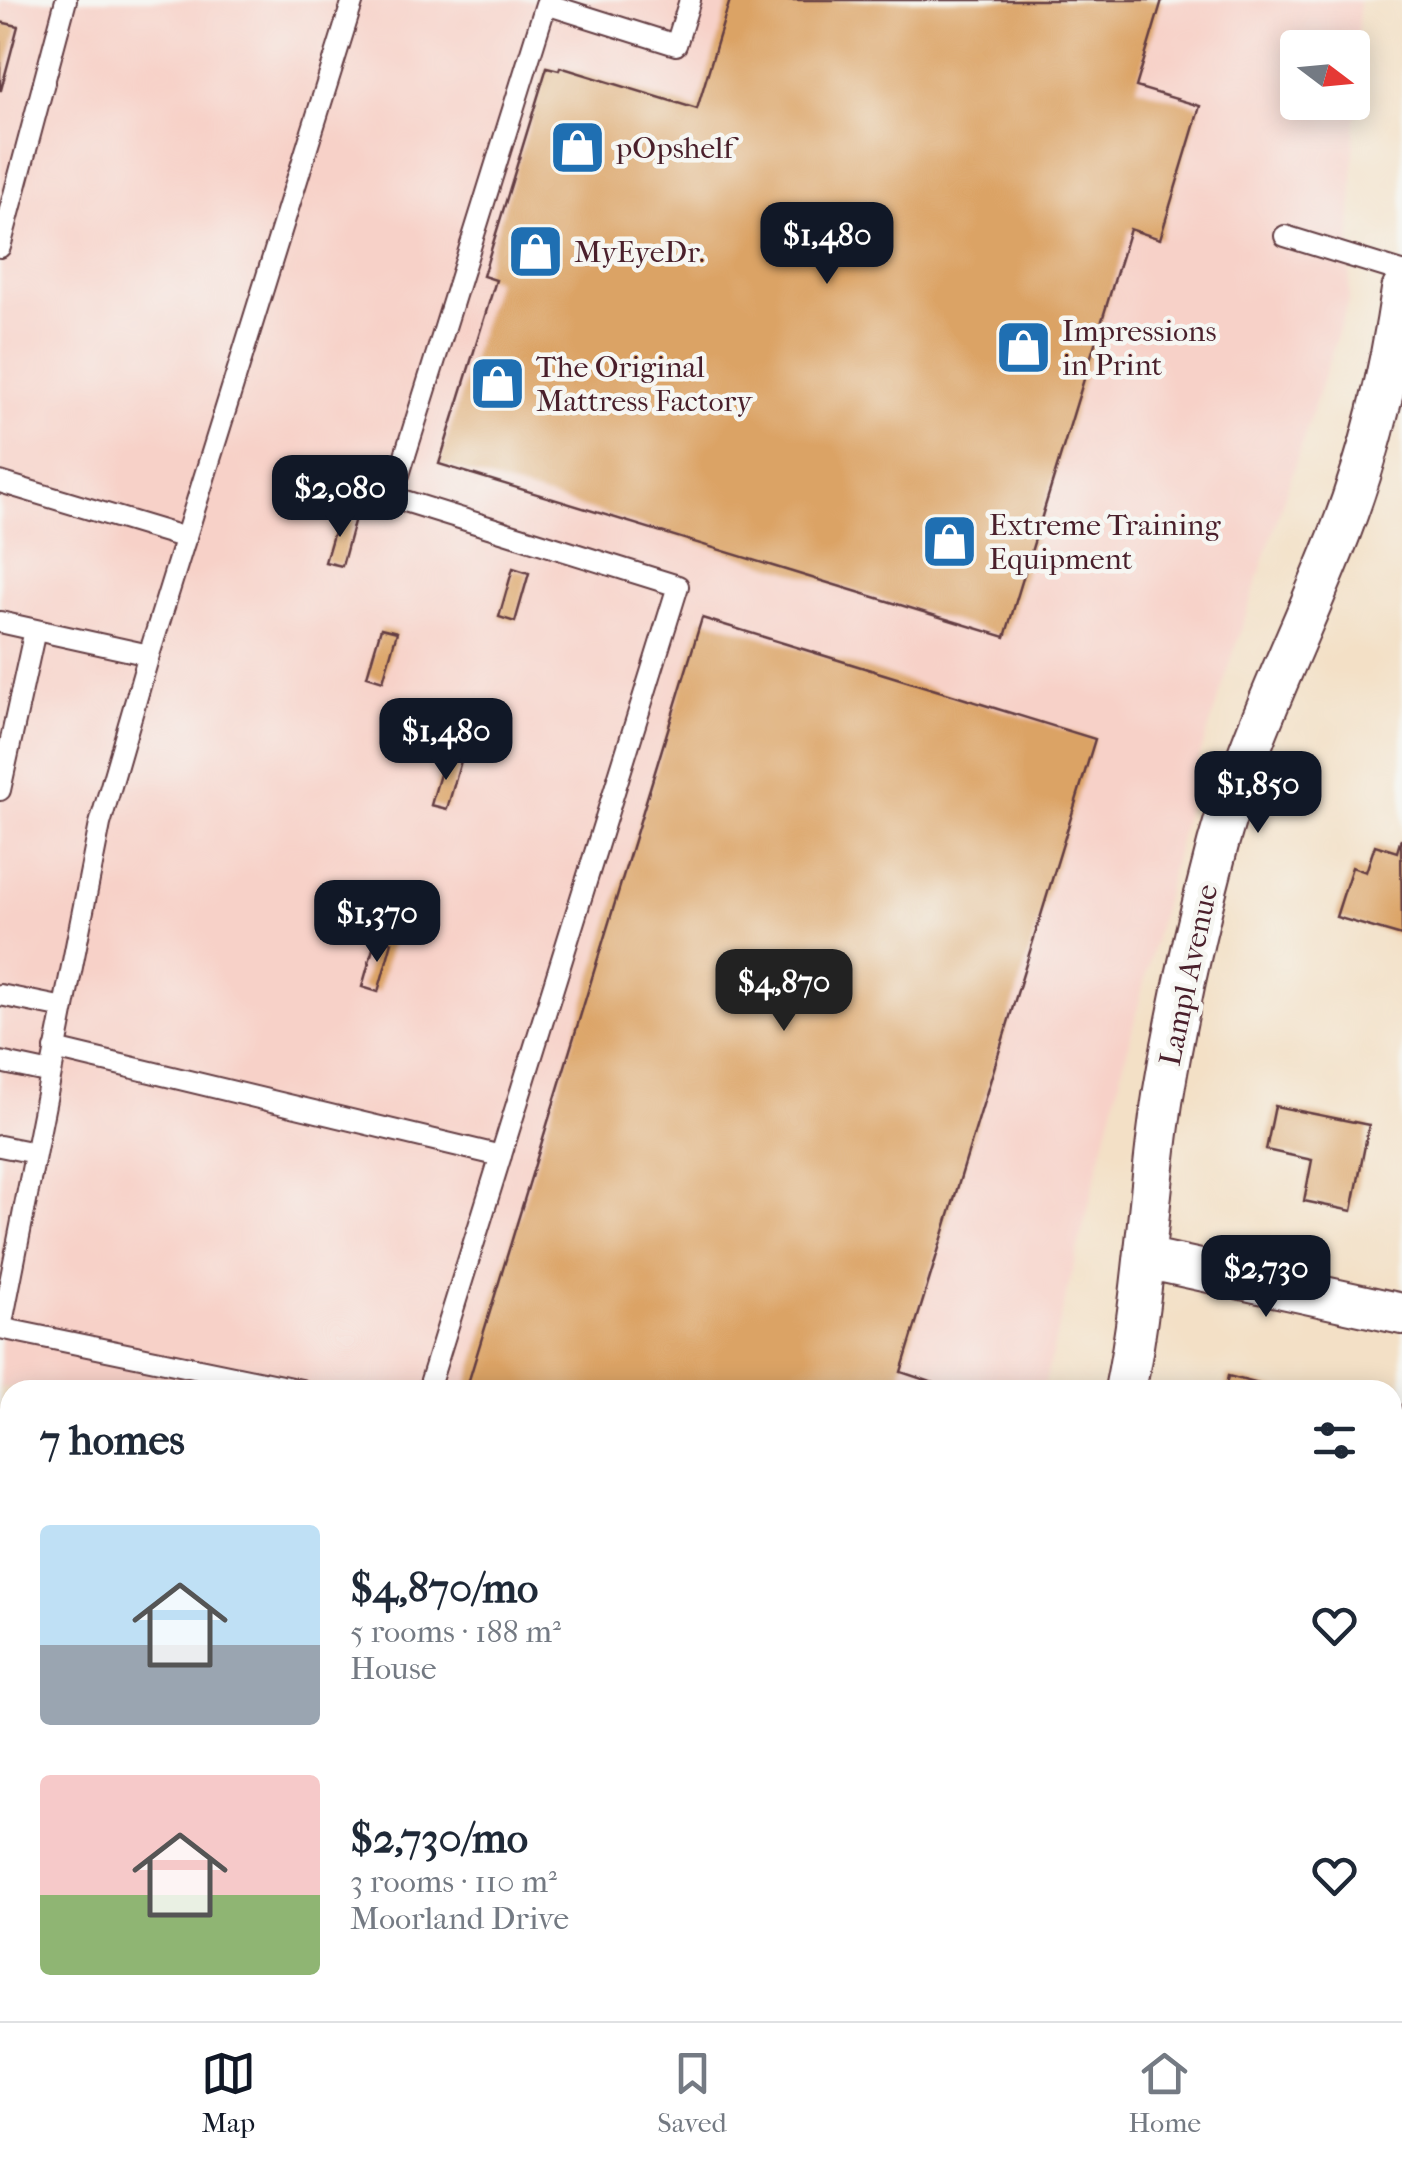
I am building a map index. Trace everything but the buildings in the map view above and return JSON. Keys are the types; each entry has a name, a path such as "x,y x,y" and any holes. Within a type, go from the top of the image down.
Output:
{"street":[{"name":"Lampl Avenue","path":"1127,1380 1164,1096 1191,953 1220,840 1258,729 1342,528 1377,419 1402,290"},
{"path":"1145,1258 1402,1314"}],"lane":[{"path":"0,246 66,0"},
{"path":"252,1380 0,1328 100,824 353,0"},
{"path":"431,1380 678,586 392,497 546,4 676,45 690,0"},
{"path":"1285,236 1402,272"},
{"path":"0,482 186,538"},
{"path":"0,622 149,655"},
{"path":"0,790 35,630"},
{"path":"0,995 64,1008"},
{"path":"56,1048 501,1156"},
{"path":"0,1062 51,1073"},
{"path":"0,1146 35,1153"}],"shaded area":[{"path":"0,0 1359,0 1358,30 1280,30 1280,120 1355,120 1349,299 1201,752 1045,1380 0,1380"}],"place":[{"name":"pOpshelf","path":"577,148"},
{"name":"MyEyeDr.","path":"535,252"},
{"name":"Impressions in Print","path":"1023,348"},
{"name":"The Original Mattress Factory","path":"497,384"},
{"name":"Extreme Training Equipment","path":"950,542"}]}
